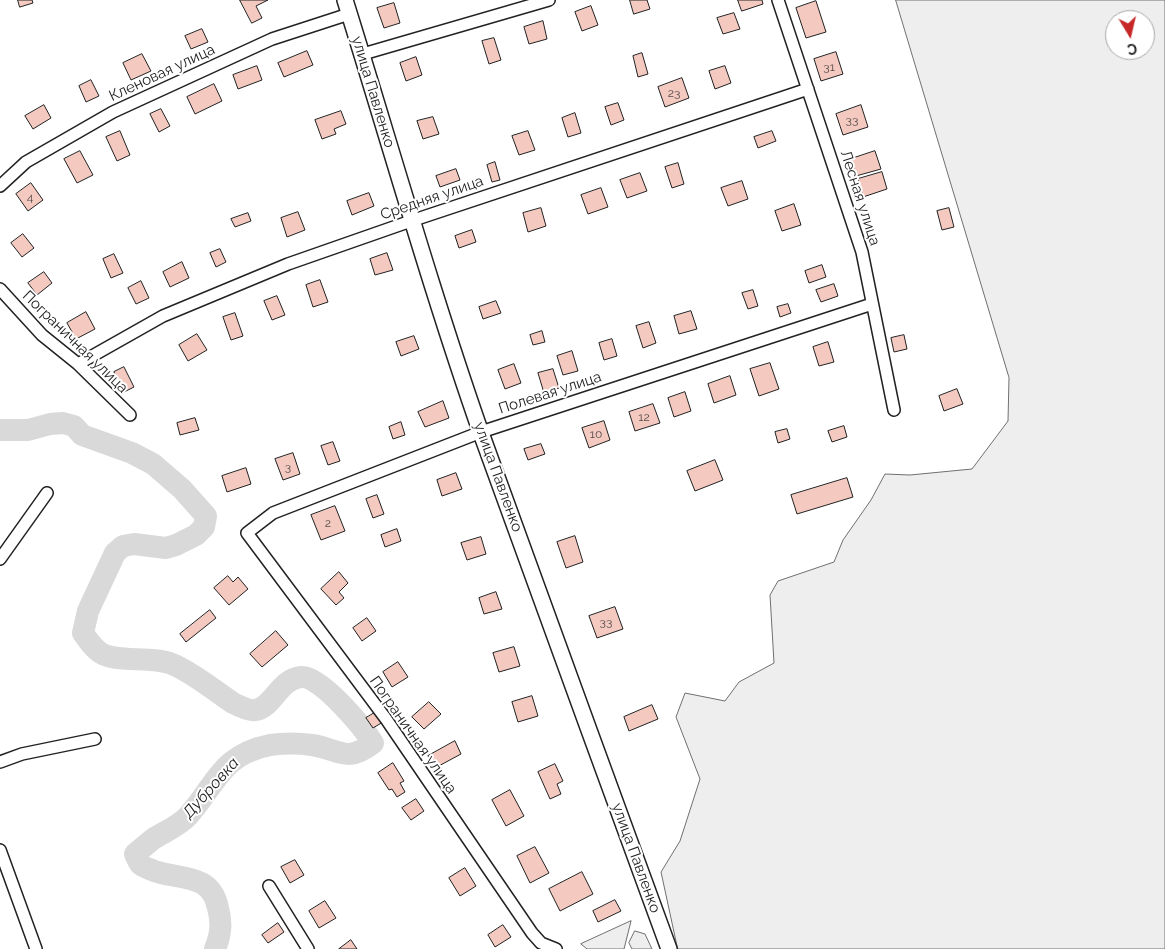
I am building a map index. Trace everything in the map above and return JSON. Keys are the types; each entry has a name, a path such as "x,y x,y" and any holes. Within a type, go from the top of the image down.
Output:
{"street":[{"path":"363,54 549,0"},
{"name":"Лесная улица","path":"778,0 862,252 894,410"},
{"name":"улица Павленко","path":"347,7 363,54 411,220 481,432 669,949"},
{"name":"Кленовая улица","path":"0,186 26,162 113,112 272,39 347,7"},
{"name":"Средняя улица","path":"78,364 163,316 288,264 411,220 808,89"},
{"name":"Пограничная улица","path":"0,289 42,335 78,364 130,415"},
{"name":"Полевая улица","path":"247,534 273,513 481,432 872,304"},
{"path":"0,560 47,493"},
{"name":"Пограничная улица","path":"247,534 386,719 532,933 541,943 556,949"},
{"path":"0,762 22,754 95,739"},
{"path":"0,850 36,949"},
{"path":"269,886 308,949"}],"shaded area":[{"path":"896,0 1165,0 1165,949 678,949 661,872 680,841 700,779 676,717 685,693 725,701 739,682 774,663 770,595 778,581 834,562 843,540 871,500 885,474 910,475 972,469 1008,421 1009,378"},
{"path":"631,921 624,949 587,949 581,944"},
{"path":"635,931 645,934 652,949 632,949 629,943"}],"building":[{"path":"18,0 32,0 33,3 20,7"},
{"path":"240,0 268,0 256,6 262,18 252,23"},
{"path":"630,0 647,0 650,9 634,14"},
{"path":"738,0 762,0 763,4 742,11"},
{"path":"816,1 826,32 806,38 796,8"},
{"path":"394,3 400,23 384,28 377,8"},
{"path":"591,6 598,25 582,31 575,12"},
{"path":"734,13 740,29 723,34 717,18"},
{"path":"543,21 547,39 529,44 524,27"},
{"path":"202,29 208,42 191,49 185,36"},
{"path":"494,38 501,60 489,64 482,41"},
{"path":"307,51 313,65 284,77 278,63"},
{"path":"836,52 843,74 821,81 814,59"},
{"path":"642,53 648,74 638,77 633,56"},
{"path":"142,54 151,71 131,80 123,63"},
{"path":"416,57 422,75 406,81 400,63"},
{"path":"257,66 262,80 238,89 233,75"},
{"path":"725,66 731,83 715,89 709,71"},
{"path":"682,78 689,98 665,107 658,87"},
{"path":"91,80 99,96 86,102 79,86"},
{"path":"214,84 222,101 195,114 187,97"},
{"path":"618,103 624,120 611,125 605,107"},
{"path":"44,105 51,118 33,129 25,116"},
{"path":"861,105 868,127 843,135 836,114"},
{"path":"161,109 170,126 159,132 150,114"},
{"path":"341,111 346,124 334,129 336,134 322,139 315,120"},
{"path":"575,113 581,133 568,137 562,118"},
{"path":"433,117 439,134 423,139 417,121"},
{"path":"120,131 130,155 117,161 106,137"},
{"path":"528,131 535,150 519,155 512,136"},
{"path":"772,131 776,141 758,148 754,137"},
{"path":"80,151 93,175 77,183 64,159"},
{"path":"875,151 881,169 856,176 851,159"},
{"path":"495,162 500,180 492,182 487,165"},
{"path":"678,163 684,184 672,188 665,167"},
{"path":"456,169 460,180 440,187 436,176"},
{"path":"882,172 887,189 863,197 858,179"},
{"path":"640,173 647,191 627,198 620,180"},
{"path":"742,181 748,199 728,206 721,188"},
{"path":"31,183 43,200 28,211 16,194"},
{"path":"601,188 608,207 588,214 581,195"},
{"path":"369,193 374,206 352,215 347,201"},
{"path":"794,204 801,225 782,231 775,211"},
{"path":"541,208 546,226 528,232 523,213"},
{"path":"949,208 954,227 942,230 937,211"},
{"path":"298,212 305,230 287,237 281,218"},
{"path":"248,213 251,221 235,227 231,219"},
{"path":"472,230 476,242 459,248 455,236"},
{"path":"23,234 34,248 22,257 11,243"},
{"path":"220,249 226,262 216,267 210,253"},
{"path":"387,253 393,270 375,275 370,259"},
{"path":"114,254 123,273 111,278 103,259"},
{"path":"182,262 189,278 170,287 163,272"},
{"path":"822,265 826,277 809,283 805,271"},
{"path":"44,272 52,283 37,295 28,283"},
{"path":"320,280 328,302 313,307 306,285"},
{"path":"141,281 149,298 136,304 128,288"},
{"path":"834,284 838,296 821,302 816,290"},
{"path":"753,290 758,306 748,309 742,293"},
{"path":"277,296 285,315 272,320 264,301"},
{"path":"496,301 501,313 483,319 479,307"},
{"path":"788,304 791,313 780,317 777,307"},
{"path":"691,311 697,329 679,334 674,316"},
{"path":"86,312 95,329 76,339 67,323"},
{"path":"235,313 243,336 231,340 223,317"},
{"path":"649,322 656,343 643,348 636,326"},
{"path":"542,331 545,342 533,345 530,335"},
{"path":"197,334 207,350 188,361 179,345"},
{"path":"904,335 907,349 894,352 891,338"},
{"path":"414,336 419,349 401,356 396,342"},
{"path":"612,339 617,356 604,360 599,343"},
{"path":"828,342 834,362 819,366 813,347"},
{"path":"572,351 578,371 563,375 557,356"},
{"path":"770,363 779,389 759,396 750,369"},
{"path":"514,364 521,383 505,389 498,370"},
{"path":"124,367 134,387 124,392 114,372"},
{"path":"553,369 559,388 544,393 538,373"},
{"path":"730,376 736,395 714,403 708,384"},
{"path":"957,389 963,404 944,411 939,396"},
{"path":"685,392 691,411 674,417 668,398"},
{"path":"443,401 449,418 425,427 418,412"},
{"path":"653,404 660,423 635,431 629,412"},
{"path":"195,418 199,430 180,435 177,423"},
{"path":"604,421 610,440 589,448 582,428"},
{"path":"401,422 405,435 393,439 389,427"},
{"path":"844,426 847,437 832,442 828,431"},
{"path":"787,429 790,439 778,443 775,432"},
{"path":"333,442 340,461 328,465 321,446"},
{"path":"541,444 545,454 528,460 524,449"},
{"path":"293,453 300,474 283,480 275,459"},
{"path":"715,460 723,480 695,491 687,471"},
{"path":"246,468 251,484 227,492 222,476"},
{"path":"456,473 462,489 442,496 437,480"},
{"path":"847,478 853,497 797,514 791,495"},
{"path":"377,495 384,514 373,518 366,499"},
{"path":"335,506 345,531 321,540 311,515"},
{"path":"397,529 401,541 385,547 381,535"},
{"path":"575,536 583,562 566,568 557,542"},
{"path":"481,537 486,554 467,560 461,543"},
{"path":"339,572 348,583 339,592 344,598 336,605 321,589"},
{"path":"228,576 233,582 238,577 248,589 229,605 214,588"},
{"path":"496,592 502,609 484,614 479,598"},
{"path":"615,607 623,629 597,638 589,616"},
{"path":"210,610 216,618 186,642 180,634"},
{"path":"367,618 376,631 362,641 353,628"},
{"path":"276,631 288,645 262,667 250,654"},
{"path":"514,647 520,666 499,672 493,653"},
{"path":"398,662 408,677 392,687 383,672"},
{"path":"532,696 538,716 518,722 512,702"},
{"path":"429,702 441,714 424,729 412,717"},
{"path":"652,705 658,719 629,731 624,717"},
{"path":"376,712 383,722 373,728 366,718"},
{"path":"455,741 461,754 435,768 428,756"},
{"path":"393,763 404,781 400,783 405,792 397,797 392,789 389,790 378,773"},
{"path":"555,764 563,781 557,784 561,794 550,799 538,772"},
{"path":"510,790 524,816 506,826 492,800"},
{"path":"416,799 424,811 411,820 402,808"},
{"path":"535,847 549,873 530,883 517,856"},
{"path":"295,860 304,875 290,883 281,867"},
{"path":"465,868 476,886 460,896 449,878"},
{"path":"582,872 593,894 560,911 549,889"},
{"path":"615,900 621,911 598,922 593,911"},
{"path":"325,901 336,918 319,928 309,911"},
{"path":"278,923 284,932 268,943 262,935"},
{"path":"503,925 511,937 495,947 488,935"},
{"path":"351,940 357,949 339,949"}],"waterway":[{"name":"Дубровка","path":"0,430 28,430 50,424 63,423 74,426 82,435 132,453 153,464 182,489 206,516 204,527 196,535 176,545 166,548 134,544 123,546 115,553 88,611 83,633 98,651 113,657 163,661 180,667 233,703 252,710 267,704 293,679 301,677 309,679 319,684 340,703 373,743 356,753 349,754 312,745 280,744 270,745 241,756 230,763 184,820 153,839 135,854 140,864 145,867 164,874 194,880 202,883 209,889 214,897 220,919 220,933 215,949"}]}
